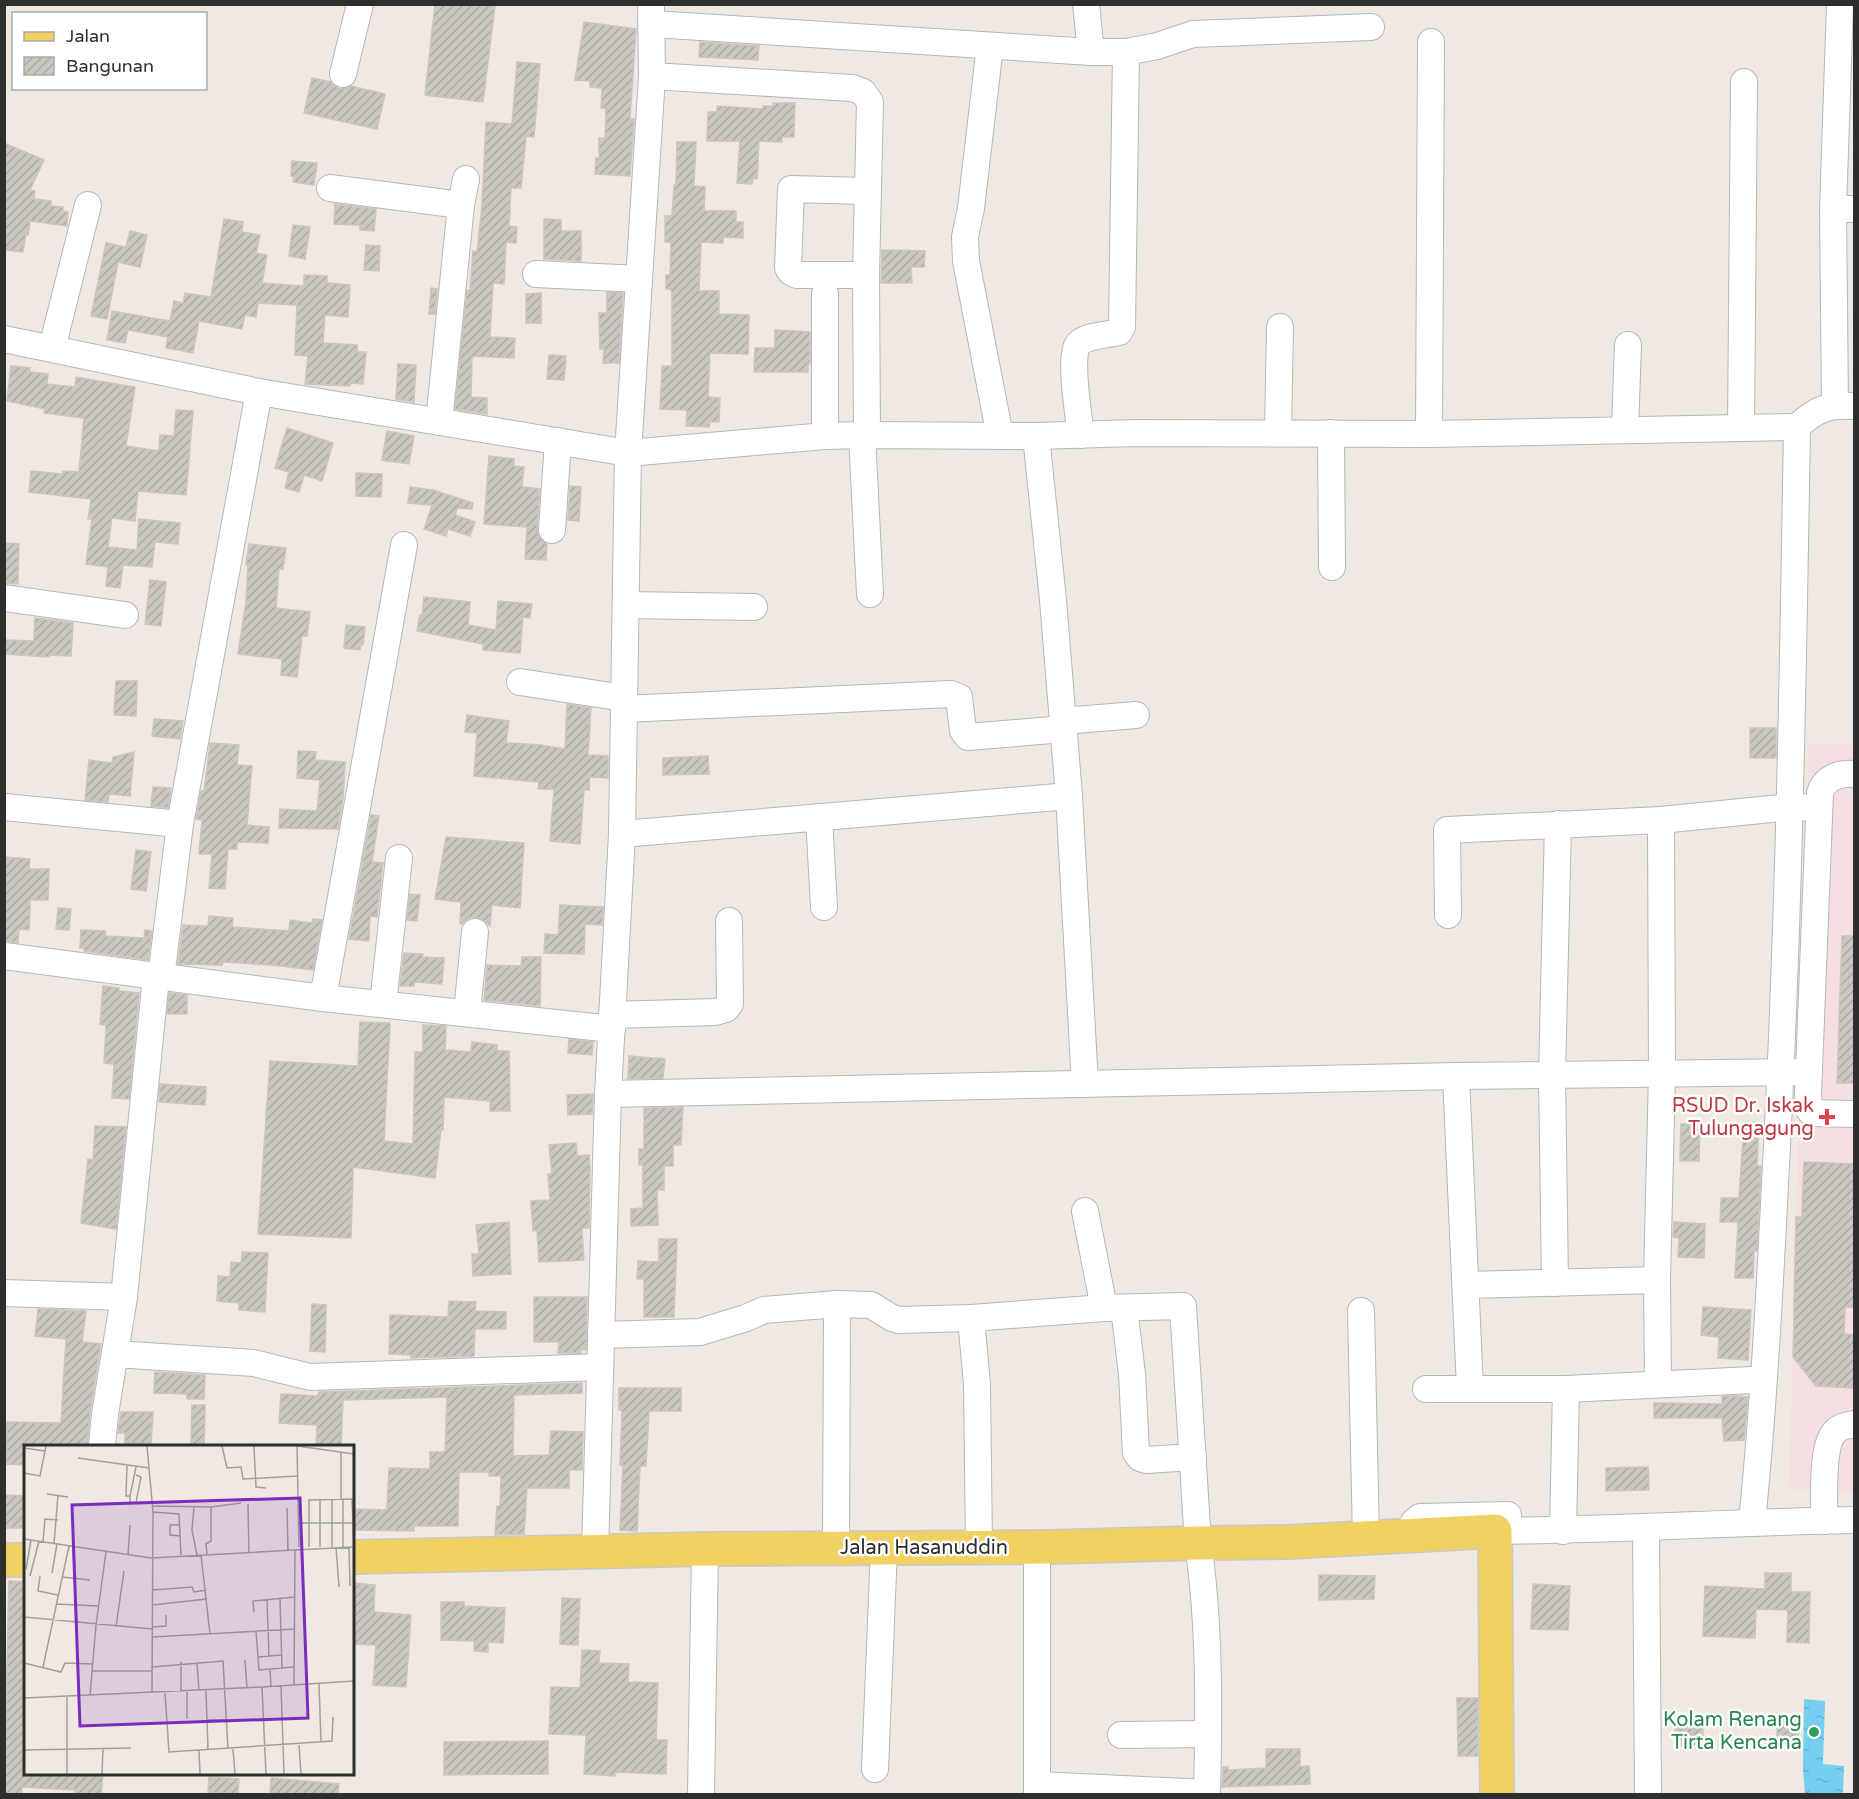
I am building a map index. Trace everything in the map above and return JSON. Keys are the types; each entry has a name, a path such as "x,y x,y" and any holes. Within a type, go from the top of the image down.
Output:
{"main road":[{"name":"Jalan Hasanuddin","path":"354,1557 705,1549 1037,1547 1288,1542 1495,1532"},
{"path":"1495,1532 1497,1794"},
{"path":"4,1560 24,1560"}],"street":[{"path":"344,74 360,4"},
{"path":"1086,4 1091,52"},
{"path":"4,339 259,392 628,453 825,436 865,435 1429,434 1797,427 1821,409 1845,406 1840,4"},
{"path":"595,1552 608,1094 622,834 628,453 652,76 652,14 990,46 1091,52 1126,52 1157,46 1193,34 1371,27"},
{"path":"1429,434 1431,42"},
{"path":"990,46 971,208 965,237 966,261 1000,436"},
{"path":"1081,435 1074,348 1085,340 1119,332 1122,327 1126,52"},
{"path":"652,76 852,88 863,92 870,102 865,435 870,594"},
{"path":"1741,428 1744,82"},
{"path":"439,422 461,205 466,179"},
{"path":"330,188 461,205"},
{"path":"866,275 796,275 788,268 791,189 868,191"},
{"path":"52,348 88,205"},
{"path":"536,274 639,279"},
{"path":"825,294 825,436"},
{"path":"1278,433 1280,327"},
{"path":"1625,430 1628,345"},
{"path":"102,1445 124,1297 158,977 180,824 259,392"},
{"path":"1753,1515 1766,1378 1781,1071 1791,807 1797,427"},
{"path":"1331,434 1332,567"},
{"path":"1036,436 1053,600 1069,796 1085,1084"},
{"path":"552,530 558,441"},
{"path":"323,998 404,545"},
{"path":"4,598 125,615"},
{"path":"626,605 754,607"},
{"path":"520,682 624,703 944,694 959,697 963,731 968,737 1136,716"},
{"path":"1854,774 1834,776 1822,786 1818,808 1809,1072 1809,1107 1812,1113 1854,1114"},
{"path":"622,834 1069,796"},
{"path":"4,807 180,824"},
{"path":"1448,915 1447,830 1661,820 1791,807 1818,808"},
{"path":"819,818 824,907"},
{"path":"1659,1384 1657,1280 1662,1073 1661,820"},
{"path":"1555,1283 1552,1075 1558,824"},
{"path":"383,1004 399,858"},
{"path":"4,956 323,998 467,1012 612,1022 726,1009 730,1004 729,921"},
{"path":"467,1012 475,932"},
{"path":"608,1094 1456,1076 1809,1072"},
{"path":"1456,1076 1470,1389"},
{"path":"1085,1211 1132,1374 1136,1453 1140,1458 1146,1460 1193,1457"},
{"path":"1466,1285 1657,1280"},
{"path":"4,1293 124,1297"},
{"path":"601,1335 700,1332 764,1310 837,1304 871,1305 899,1320 971,1318 1182,1305 1207,1639 1207,1794 1037,1790 1037,1547"},
{"path":"836,1548 837,1304"},
{"path":"1361,1311 1366,1539"},
{"path":"971,1318 976,1385 979,1547"},
{"path":"115,1354 254,1363 310,1377 600,1367"},
{"path":"1426,1389 1566,1389 1754,1380"},
{"path":"1563,1522 1566,1389"},
{"path":"1824,1521 1826,1450 1830,1438 1837,1430 1854,1424"},
{"path":"1412,1536 1414,1522 1420,1517 1646,1527 1753,1515"},
{"path":"1495,1532 1563,1522 1753,1515 1854,1521"},
{"path":"1646,1527 1648,1794"},
{"path":"875,1770 884,1548"},
{"path":"701,1794 705,1549"},
{"path":"1121,1735 1207,1734"}],"shaded area":[{"name":"RSUD Dr. Iskak Tulungagung","path":"1809,743 1854,745 1854,1491 1789,1489"}],"water":[{"name":"Kolam Renang Tirta Kencana","path":"1804,1699 1825,1701 1823,1764 1844,1766 1843,1794 1805,1794"}],"building":[{"path":"435,4 495,6 483,102 425,95"},
{"path":"584,22 636,29 630,119 634,119 630,176 595,174 596,158 599,158 599,138 605,138 606,108 601,108 602,88 590,87 590,81 575,80"},
{"path":"700,42 759,46 758,60 699,57"},
{"path":"517,62 540,64 534,137 526,136 521,188 511,188 509,226 517,227 516,243 506,242 504,284 493,283 490,337 515,338 514,358 472,356 471,397 487,398 487,414 455,409 467,290 470,291 473,251 477,252 486,122 512,124"},
{"path":"312,78 331,82 340,89 351,86 385,94 377,129 304,113"},
{"path":"773,103 795,103 794,137 782,137 782,142 759,141 757,179 753,178 752,184 737,183 740,141 707,141 708,112 717,112 717,106 763,109 763,106 773,106"},
{"path":"677,142 696,142 694,186 705,187 704,211 736,211 736,222 743,222 743,238 723,237 723,243 701,242 699,291 719,291 719,314 749,315 748,354 710,353 708,397 720,398 719,422 710,422 709,427 686,426 687,410 660,409 662,366 672,366 672,294 671,289 666,289 666,275 670,275 671,242 665,242 665,216 672,216 674,185 676,185"},
{"path":"4,143 44,160 30,190 35,191 34,199 51,201 51,206 63,207 63,211 68,212 67,226 30,221 23,252 4,250"},
{"path":"292,161 317,163 314,185 293,182"},
{"path":"335,204 376,209 374,231 360,230 360,225 334,224"},
{"path":"224,219 243,222 242,232 260,235 256,253 267,255 262,283 304,286 304,275 327,276 327,283 350,285 348,317 325,315 323,343 357,345 357,352 366,352 363,384 351,383 350,386 305,384 308,356 295,355 297,305 258,303 256,317 245,315 242,329 199,321 193,353 166,348 168,337 128,330 125,343 107,340 112,311 170,321 174,301 183,303 185,293 211,297"},
{"path":"544,219 561,220 561,231 581,231 581,261 544,259"},
{"path":"293,225 310,227 305,259 289,256"},
{"path":"130,231 147,235 140,267 118,262 107,319 91,316 106,243 126,247"},
{"path":"366,245 380,246 379,271 364,270"},
{"path":"882,250 925,251 924,267 911,267 912,283 881,283"},
{"path":"431,288 437,289 435,314 429,314"},
{"path":"607,292 623,293 619,363 603,363 604,349 600,349 599,313 607,313"},
{"path":"541,293 541,323 526,323 526,294"},
{"path":"775,330 810,332 808,372 754,372 755,348 775,348"},
{"path":"549,355 566,356 564,380 547,379"},
{"path":"398,364 416,365 414,402 396,399"},
{"path":"11,366 30,368 30,372 48,374 47,384 75,387 76,377 135,387 126,446 159,451 160,435 174,436 176,410 193,411 186,495 138,491 135,521 112,518 108,547 137,550 139,519 180,523 178,544 155,542 152,567 123,565 120,588 106,586 108,567 86,564 92,519 88,519 91,499 29,492 31,471 63,474 63,471 79,472 84,418 44,413 45,409 7,401"},
{"path":"287,428 333,443 322,481 304,475 299,492 285,488 289,472 275,468"},
{"path":"387,431 414,436 409,464 382,460"},
{"path":"489,456 514,459 514,466 524,467 522,487 540,489 537,530 539,537 547,544 546,560 525,559 527,527 484,524"},
{"path":"356,473 382,474 381,497 356,496"},
{"path":"570,486 581,487 579,521 568,520"},
{"path":"410,487 433,490 473,503 472,509 457,508 455,515 475,522 470,536 448,529 446,536 424,529 432,505 408,503"},
{"path":"4,543 19,544 18,584 4,583"},
{"path":"249,544 286,548 283,569 279,569 276,608 310,612 307,636 302,636 297,677 281,675 282,659 238,654 246,601 248,565 246,565"},
{"path":"150,580 166,582 161,626 145,624"},
{"path":"424,597 470,602 468,625 496,630 498,601 532,604 530,618 523,617 520,653 483,650 483,644 417,631 420,615 422,616"},
{"path":"35,618 73,623 71,656 4,654 4,640 34,641"},
{"path":"346,625 365,627 363,645 360,650 344,648"},
{"path":"116,681 137,681 136,716 114,715"},
{"path":"567,704 591,708 588,755 608,756 608,778 590,777 589,790 584,790 580,844 550,841 554,789 538,789 539,782 474,776 477,733 465,732 467,715 509,721 506,743 565,749"},
{"path":"154,719 183,721 180,739 152,736"},
{"path":"1750,728 1776,728 1776,758 1750,758"},
{"path":"210,743 239,745 237,765 252,766 247,825 269,827 268,843 237,842 237,849 228,849 225,889 209,888 212,854 199,854 202,820 196,819 201,791 204,791"},
{"path":"298,751 316,752 315,760 345,762 343,799 338,829 279,828 280,809 317,811 320,780 297,778"},
{"path":"134,752 130,796 109,794 108,802 85,800 89,760 112,763 113,757"},
{"path":"708,756 709,774 663,775 663,758"},
{"path":"153,787 171,788 168,808 151,806"},
{"path":"371,815 379,816 372,862 383,863 377,917 370,916 369,941 349,939"},
{"path":"446,837 524,843 520,908 492,905 490,926 476,917 469,918 460,924 461,902 435,899"},
{"path":"136,850 151,852 146,891 131,889"},
{"path":"4,857 30,859 29,869 49,869 48,900 30,900 29,930 19,929 18,943 4,941"},
{"path":"410,894 420,895 417,921 407,920"},
{"path":"560,905 603,907 602,925 585,924 584,954 544,953 545,934 558,935"},
{"path":"58,908 71,909 69,930 56,929"},
{"path":"209,916 233,918 232,927 289,931 290,920 312,923 313,919 322,920 313,970 223,962 222,965 178,964 183,925 208,926"},
{"path":"81,930 105,931 105,936 144,938 145,930 152,931 148,960 84,951 84,948 80,948"},
{"path":"1842,936 1854,936 1854,1083 1837,1083"},
{"path":"404,953 444,958 442,984 414,982 414,986 400,986"},
{"path":"522,957 541,957 540,1006 484,1000 487,965 521,966"},
{"path":"103,986 119,988 119,991 139,993 129,1099 112,1098 114,1064 104,1063 106,1025 100,1024"},
{"path":"169,993 187,995 187,1014 167,1014"},
{"path":"360,1022 390,1023 384,1141 413,1144 415,1052 423,1052 423,1025 446,1026 445,1050 471,1052 472,1042 497,1045 497,1051 509,1051 510,1111 490,1111 490,1101 444,1097 443,1130 441,1130 435,1178 353,1167 351,1238 258,1234 270,1061 358,1066"},
{"path":"569,1039 593,1042 592,1055 568,1053"},
{"path":"629,1056 665,1059 663,1078 628,1079"},
{"path":"160,1084 206,1087 205,1105 159,1102"},
{"path":"593,1094 592,1114 568,1115 567,1095"},
{"path":"683,1107 681,1145 673,1145 673,1166 664,1166 664,1190 657,1190 658,1225 631,1226 631,1209 643,1208 643,1165 639,1165 639,1149 644,1149 644,1108"},
{"path":"1744,1122 1759,1122 1757,1166 1761,1166 1757,1251 1754,1251 1753,1278 1735,1278 1738,1222 1720,1222 1721,1198 1739,1198"},
{"path":"1681,1124 1700,1124 1699,1161 1680,1161"},
{"path":"95,1126 126,1127 116,1229 81,1223 88,1159 93,1160"},
{"path":"576,1143 577,1156 589,1155 589,1228 582,1228 584,1260 539,1262 537,1230 533,1231 531,1201 550,1200 548,1174 552,1174 549,1145"},
{"path":"1804,1162 1854,1164 1854,1307 1845,1307 1844,1334 1854,1335 1854,1388 1816,1386 1793,1357 1796,1217 1802,1217"},
{"path":"509,1222 511,1274 473,1276 472,1254 479,1254 476,1225"},
{"path":"1674,1222 1705,1224 1704,1258 1678,1257 1679,1238 1673,1237"},
{"path":"659,1239 677,1239 674,1317 644,1317 644,1279 637,1279 638,1261 659,1262"},
{"path":"242,1252 268,1253 265,1312 239,1310 239,1303 217,1301 218,1276 230,1277 231,1262 241,1263"},
{"path":"534,1297 587,1297 586,1350 581,1350 581,1353 558,1353 559,1342 534,1342"},
{"path":"449,1301 476,1302 475,1311 506,1312 506,1329 475,1329 474,1356 411,1358 411,1355 389,1354 390,1315 448,1317"},
{"path":"312,1304 326,1305 325,1352 310,1351"},
{"path":"1703,1307 1751,1310 1748,1360 1718,1358 1719,1337 1701,1335"},
{"path":"38,1309 86,1311 82,1342 101,1344 87,1445 24,1445 24,1465 6,1464 7,1422 61,1423 66,1339 35,1336"},
{"path":"155,1372 205,1375 204,1399 187,1399 187,1394 154,1393"},
{"path":"582,1383 582,1393 514,1395 513,1456 549,1455 551,1431 583,1432 582,1470 569,1470 569,1488 527,1488 524,1534 495,1535 497,1506 500,1506 501,1476 489,1476 489,1472 459,1472 458,1526 414,1526 414,1531 354,1530 354,1509 387,1510 389,1468 430,1469 430,1452 445,1452 447,1397 343,1400 341,1445 316,1445 317,1425 279,1423 281,1394 318,1396 319,1392"},
{"path":"619,1388 681,1388 681,1411 649,1411 646,1466 640,1466 637,1531 620,1530 623,1465 620,1465 622,1410 619,1410"},
{"path":"1722,1396 1748,1397 1744,1440 1724,1441 1722,1418 1654,1418 1654,1403 1722,1404"},
{"path":"192,1405 205,1405 204,1445 191,1445"},
{"path":"121,1412 153,1412 151,1444 125,1443 125,1433 118,1433"},
{"path":"1648,1467 1649,1490 1606,1491 1606,1468"},
{"path":"5,1495 24,1496 24,1528 4,1528"},
{"path":"1765,1573 1791,1573 1791,1592 1810,1592 1809,1643 1787,1642 1788,1610 1756,1609 1755,1638 1703,1636 1705,1586 1765,1589"},
{"path":"1319,1575 1375,1576 1374,1599 1319,1600"},
{"path":"9,1581 24,1582 24,1775 103,1775 101,1794 75,1794 75,1790 22,1787 22,1794 4,1794"},
{"path":"354,1583 375,1585 374,1612 411,1615 406,1687 373,1685 376,1645 354,1644"},
{"path":"1533,1584 1570,1586 1568,1630 1531,1629"},
{"path":"562,1598 580,1599 578,1645 560,1644"},
{"path":"441,1602 464,1602 464,1606 505,1608 503,1643 488,1642 488,1652 474,1651 474,1641 441,1640"},
{"path":"582,1650 600,1651 599,1663 629,1664 628,1682 658,1683 656,1740 667,1740 666,1774 616,1772 615,1776 584,1774 586,1735 549,1734 551,1687 580,1688"},
{"path":"1457,1698 1478,1698 1478,1756 1458,1756"},
{"path":"1777,1715 1799,1716 1798,1742 1777,1741"},
{"path":"1703,1722 1703,1745 1675,1746 1675,1723"},
{"path":"548,1741 548,1774 444,1775 444,1742"},
{"path":"1266,1749 1300,1749 1300,1767 1309,1766 1310,1784 1222,1787 1223,1767 1228,1767 1228,1770 1266,1768"},
{"path":"209,1777 239,1779 238,1794 208,1793"},
{"path":"271,1778 339,1784 338,1794 270,1794"}],"place":[{"name":"RSUD Dr. Iskak Tulungagung","path":"1827,1117"},
{"name":"Kolam Renang Tirta Kencana","path":"1814,1732"}]}
